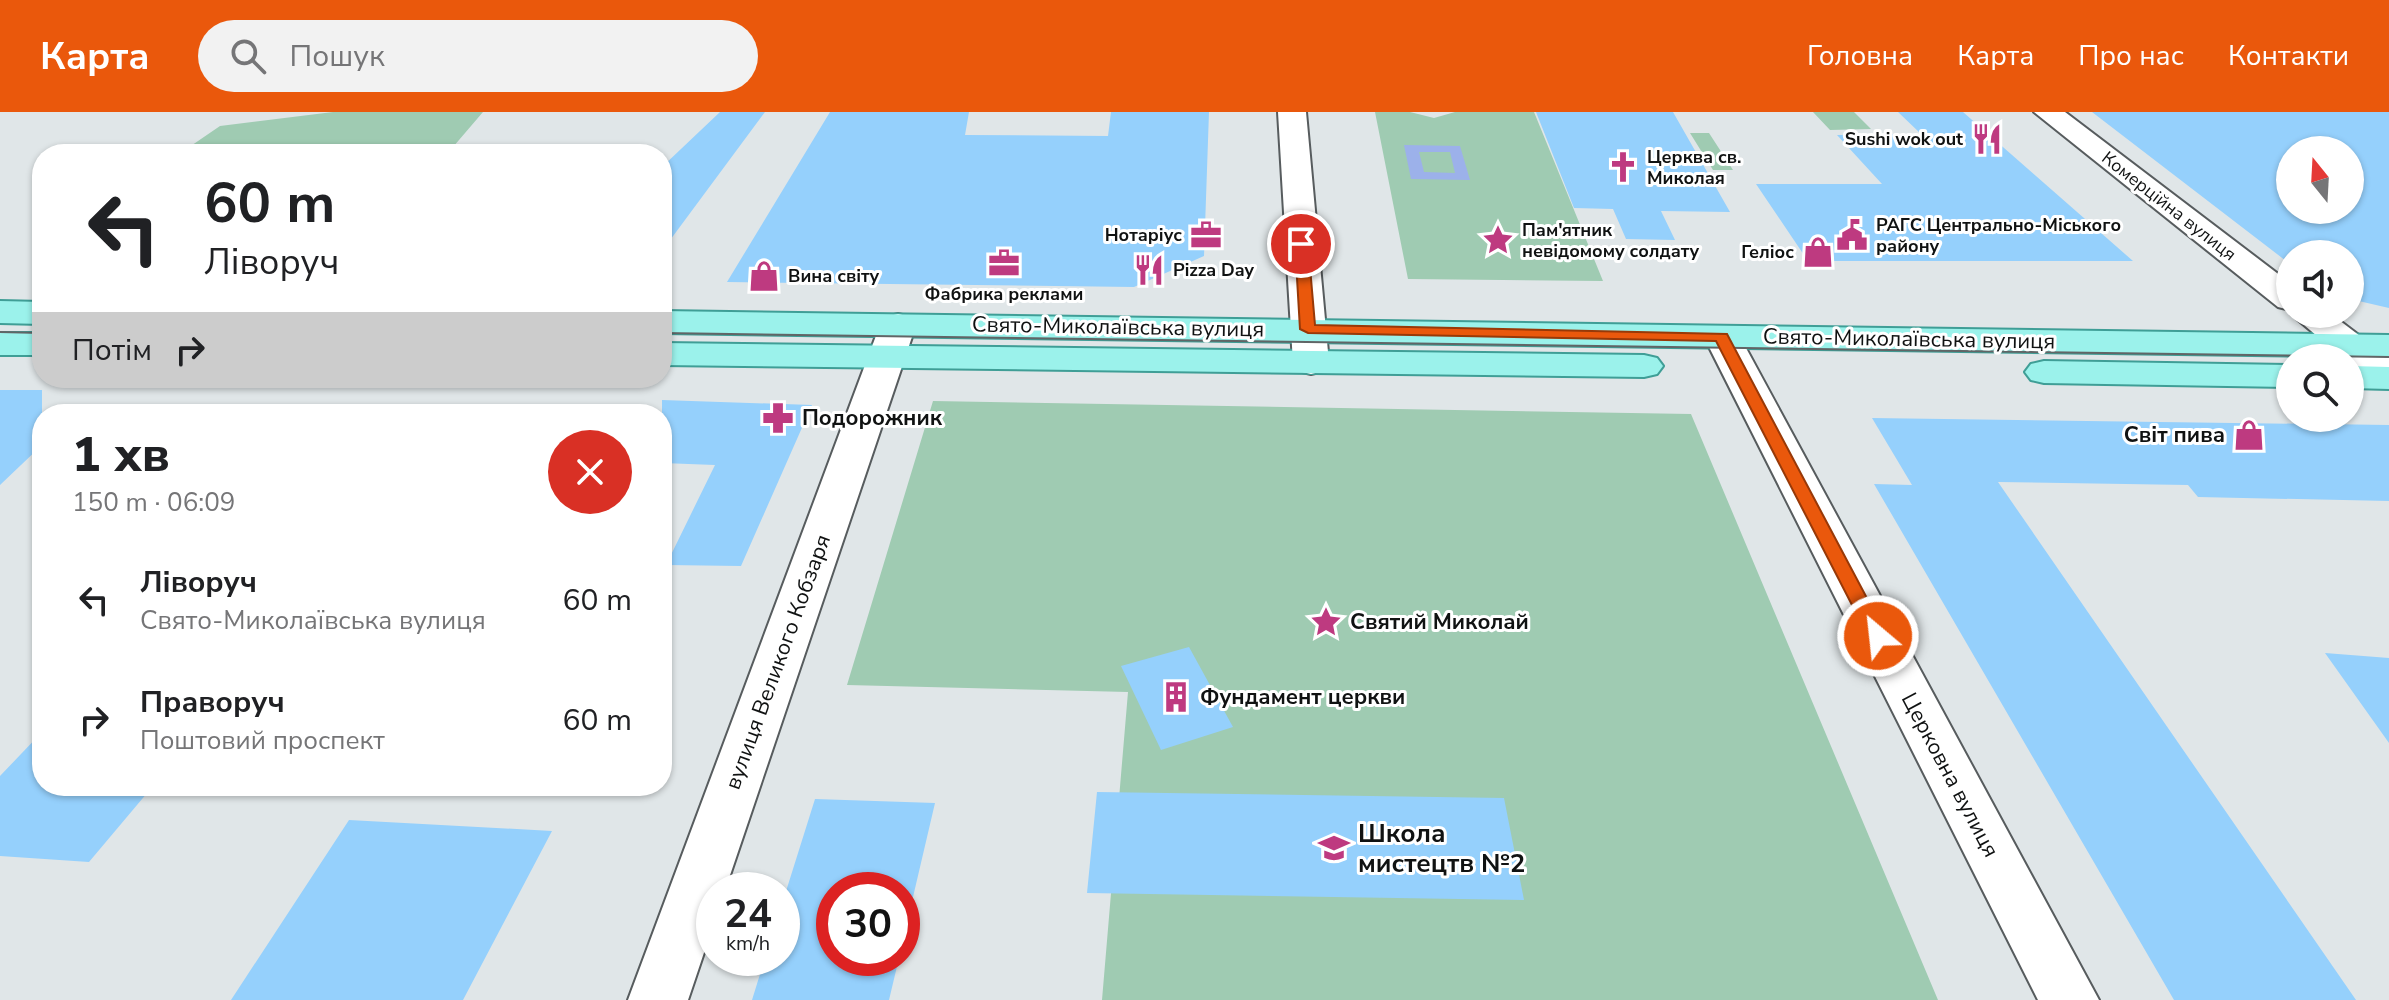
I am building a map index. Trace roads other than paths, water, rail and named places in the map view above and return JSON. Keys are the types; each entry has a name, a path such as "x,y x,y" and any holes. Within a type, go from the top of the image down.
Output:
{"main road":[{"path":"0,312 32,313"},
{"name":"Свято-Миколаївська вулиця","path":"672,323 892,341"},
{"name":"Свято-Миколаївська вулиця","path":"672,353 892,341 2276,360"},
{"path":"0,344 32,344"},
{"name":"Свято-Миколаївська вулиця","path":"2364,355 2389,346"},
{"name":"Свято-Миколаївська вулиця","path":"1729,352 2276,375"},
{"name":"Свято-Миколаївська вулиця","path":"2364,367 2389,377"}],"street":[{"path":"1292,112 1309,346"},
{"name":"Комерційна вулиця","path":"2048,112 2276,289"},
{"path":"2321,328 2335,344"},
{"name":"вулиця Великого Кобзаря","path":"658,1000 892,341"},
{"name":"Церковна вулиця","path":"1729,352 2069,1000"}],"water":[{"path":"1404,145 1460,146 1470,180 1411,179","holes":["1419,152 1450,152 1455,173 1424,172"]}],"tram line":[{"path":"0,332 32,333"},
{"path":"672,333 2389,357"}],"place":[{"name":"Sushi wok out","path":"1987,139"},
{"name":"Церква св. Миколая","path":"1623,167"},
{"name":"Нотаріус","path":"1206,235"},
{"name":"РАГС Центрально-Міського району","path":"1852,235"},
{"name":"Пам'ятник невідомому солдату","path":"1498,240"},
{"name":"Геліос","path":"1818,252"},
{"name":"Фабрика реклами","path":"1004,263"},
{"name":"Pizza Day","path":"1149,270"},
{"name":"Вина світу","path":"764,276"},
{"name":"Подорожник","path":"778,418"},
{"name":"Світ пива","path":"2249,435"},
{"name":"Святий Миколай","path":"1326,622"},
{"name":"Фундамент церкви","path":"1176,697"},
{"name":"Школа мистецтв №2","path":"1334,848"}]}
